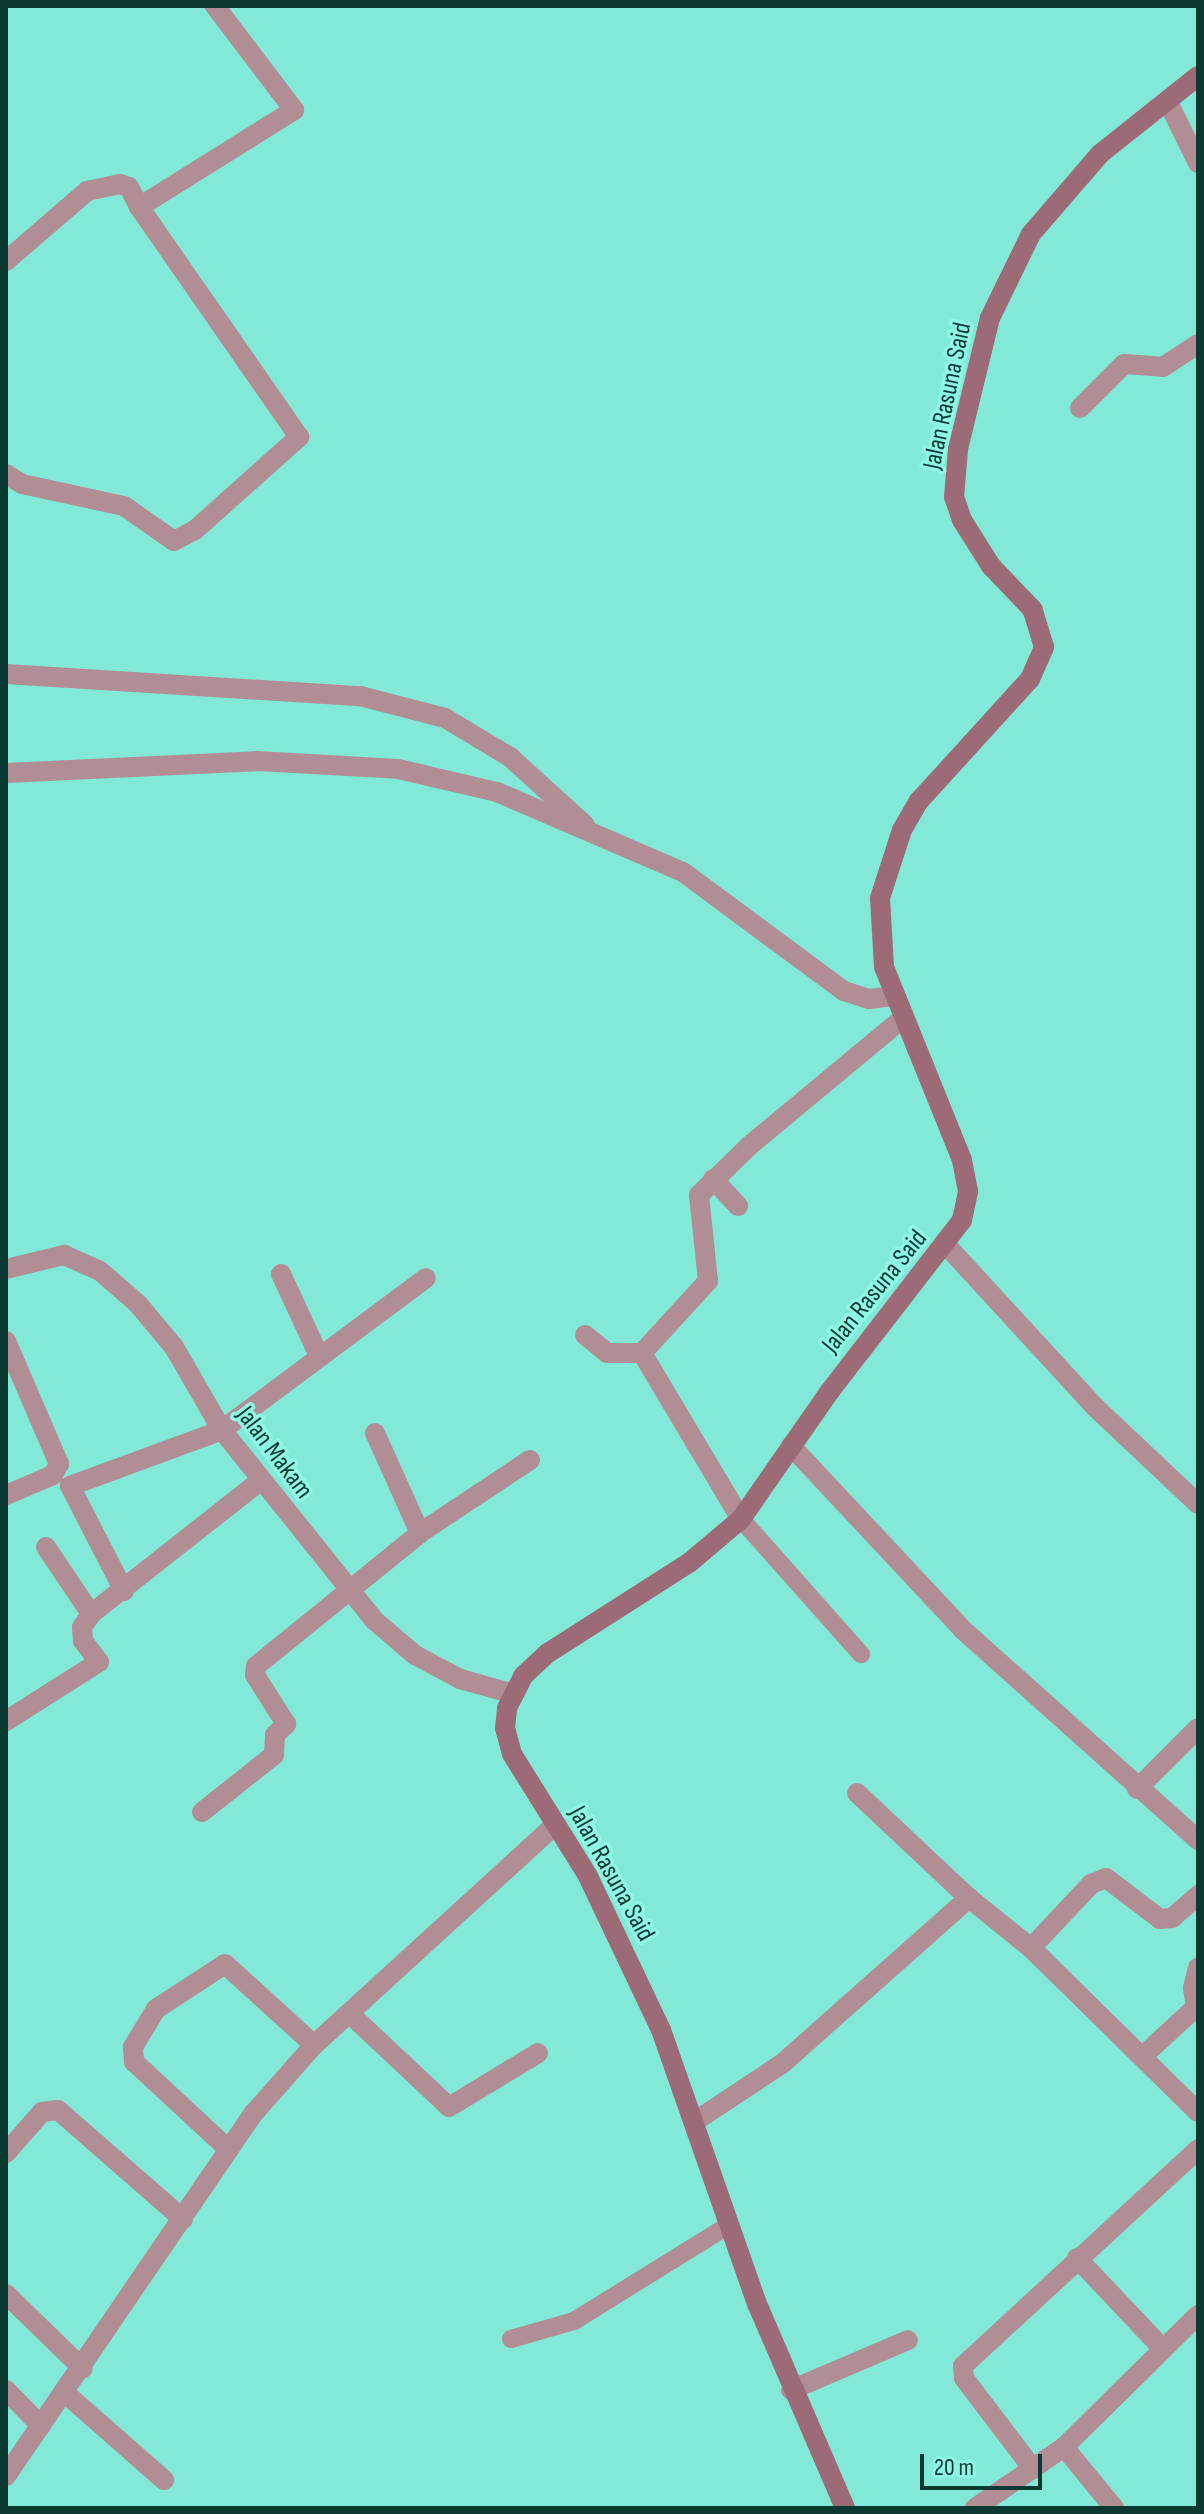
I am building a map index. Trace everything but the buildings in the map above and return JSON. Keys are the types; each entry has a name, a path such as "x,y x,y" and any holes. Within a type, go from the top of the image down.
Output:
{"main road":[{"name":"Jalan Rasuna Said","path":"845,2508 791,2390 694,2122 621,1943 512,1754 505,1728 511,1693 548,1653 689,1563 741,1519 791,1446 947,1246 962,1220 968,1191 962,1160 893,996 884,967 880,898 902,830 943,770 1030,679 1044,647 1033,610 974,543 954,497 958,449 990,318 1031,234 1067,188 1134,125 1168,102 1198,76"}],"street":[{"path":"139,207 294,110 215,6"},
{"path":"1168,102 1198,163"},
{"path":"6,261 87,191 120,184 129,187 139,207 299,437 195,530 174,541 124,506 22,484 6,474"},
{"path":"1080,408 1124,364 1163,367 1198,344"},
{"path":"6,674 360,696 445,718 510,757 600,838"},
{"path":"6,773 257,761 398,769 497,792 683,872 844,991 869,999 893,996"},
{"path":"585,1335 607,1353 642,1353 708,1281 699,1195 713,1179 902,1019"},
{"path":"713,1179 738,1206"},
{"path":"947,1246 1096,1408 1198,1504"},
{"name":"Jalan Makam","path":"6,1269 64,1255 100,1271 138,1304 174,1347 222,1430 374,1620 415,1655 460,1679 511,1693"},
{"path":"281,1274 319,1356"},
{"path":"124,1591 70,1486 222,1430 426,1278"},
{"path":"6,1341 59,1464 53,1475 6,1495"},
{"path":"642,1353 741,1519"},
{"path":"375,1433 420,1533"},
{"path":"791,1446 962,1629 1137,1789 1198,1840"},
{"path":"202,1812 274,1755 275,1735 286,1724 255,1675 256,1666 348,1588 420,1533 530,1460"},
{"path":"6,1721 99,1662 83,1641 82,1627 91,1614 261,1480"},
{"path":"46,1547 91,1614"},
{"path":"1137,1789 1198,1728"},
{"path":"857,1793 969,1898 1031,1948 1144,2055 1198,2112"},
{"path":"6,2476 83,2369 227,2148 314,2045 555,1825"},
{"path":"1031,1948 1091,1884 1106,1878 1160,1919 1172,1918 1198,1895"},
{"path":"694,2122 783,2063 969,1898"},
{"path":"227,2148 134,2062 133,2047 156,2009 225,1964 314,2045"},
{"path":"1144,2055 1198,2005 1193,1988 1198,1968"},
{"path":"349,2013 449,2107 538,2053"},
{"path":"6,2153 42,2112 58,2110 183,2219"},
{"path":"1033,2469 964,2378 963,2366 1198,2149"},
{"path":"1077,2258 1163,2349"},
{"path":"6,2294 83,2369"},
{"path":"975,2508 1064,2447 1198,2315"},
{"path":"791,2390 908,2340"},
{"path":"6,2390 41,2426"},
{"path":"65,2393 164,2480"},
{"path":"1064,2447 1114,2508"}],"lane":[{"path":"741,1519 861,1654"},
{"path":"511,2339 574,2321 729,2225"}]}
